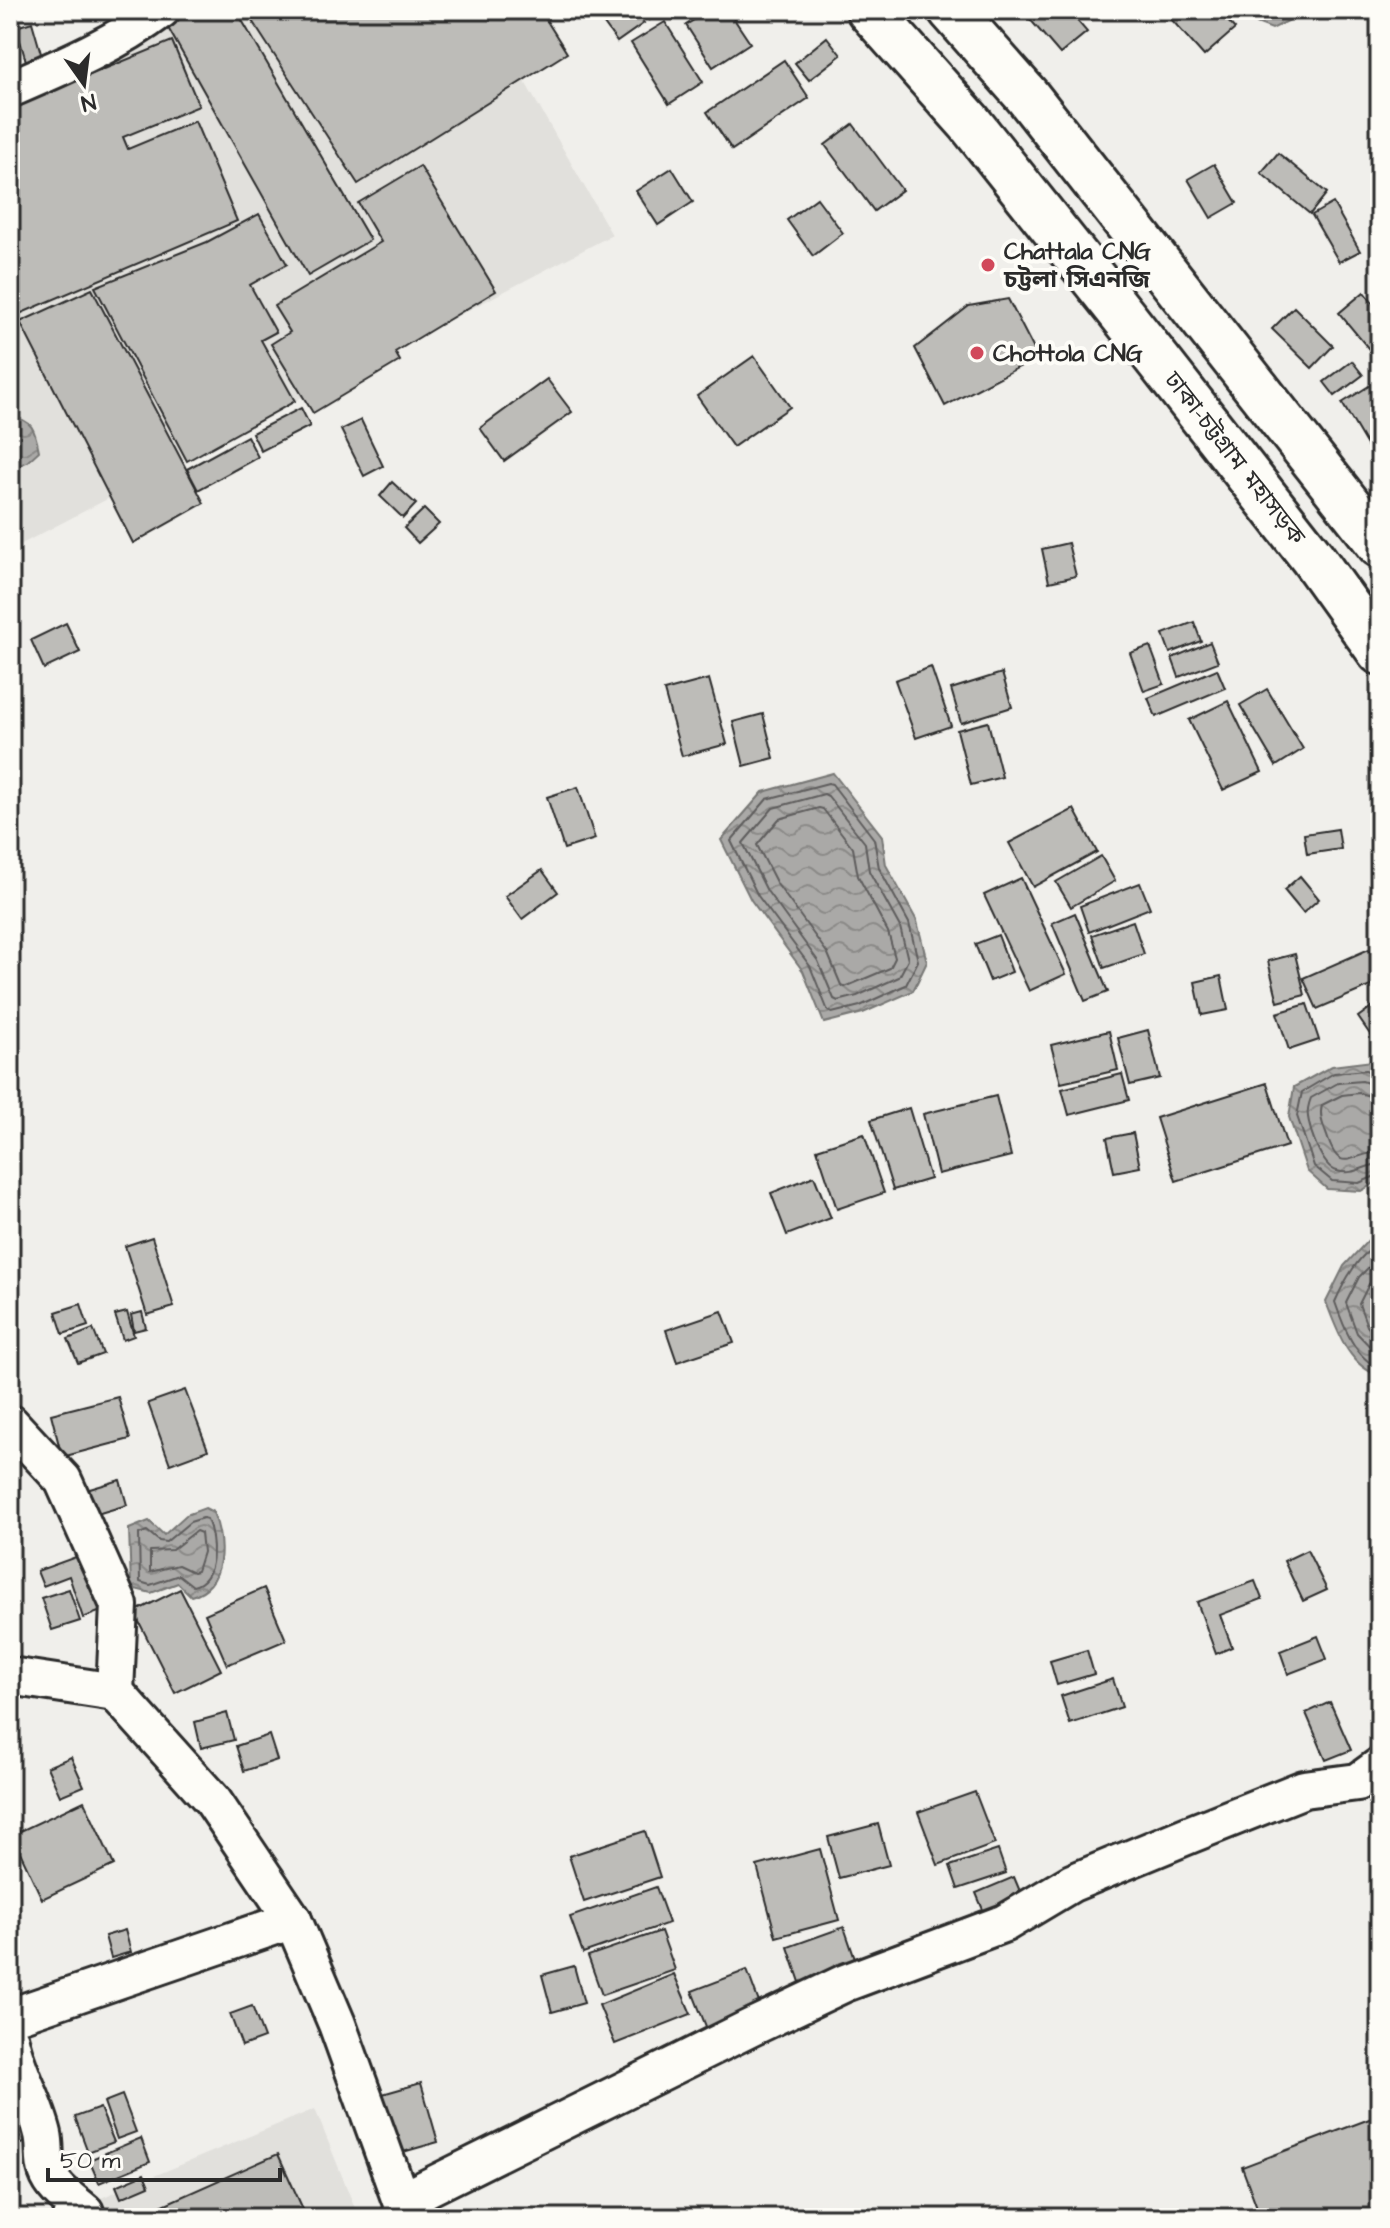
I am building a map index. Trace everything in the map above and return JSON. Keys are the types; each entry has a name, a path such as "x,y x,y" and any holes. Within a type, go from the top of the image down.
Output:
{"highway":[{"name":"ঢাকা-চট্টগ্রাম মহাসড়ক","path":"869,10 969,122 1312,557 1380,652"},
{"path":"951,10 1037,108 1380,545"}],"street":[{"path":"10,89 64,66 142,24 161,10"},
{"path":"10,1423 63,1480 119,1605 115,1692"},
{"path":"10,1676 115,1692 213,1801 293,1920 337,2024 401,2201 845,1983 1005,1923 1072,1883 1191,1834 1304,1789 1358,1782 1380,1766"},
{"path":"10,2017 293,1920"},
{"path":"10,2040 14,2061 32,2097 44,2137 46,2170 55,2186 85,2212 71,2218"}],"shaded area":[{"path":"166,10 484,10 612,235 10,550 10,101"},
{"path":"315,2109 359,2218 53,2218"}],"water":[{"path":"1235,10 1310,10 1272,29 1238,16"},
{"path":"10,416 24,420 32,427 39,451 27,462 10,469"},
{"path":"833,773 882,836 886,865 917,921 927,962 913,991 863,1013 824,1023 803,971 751,900 721,840 763,792"},
{"path":"1372,1061 1380,1074 1380,1180 1361,1191 1327,1189 1307,1171 1289,1117 1294,1087 1332,1066"},
{"path":"1371,1237 1380,1238 1380,1376 1352,1356 1339,1335 1326,1302 1344,1266"},
{"path":"205,1508 213,1512 221,1548 212,1583 191,1596 178,1583 151,1593 131,1588 129,1529 149,1521 164,1535 186,1515"}],"building":[{"path":"195,10 236,10 370,240 308,276 167,26"},
{"path":"245,10 540,10 567,53 358,184"},
{"path":"608,10 634,10 644,23 617,42 599,17"},
{"path":"644,10 667,10 649,20"},
{"path":"710,10 728,10 750,43 713,67 686,25"},
{"path":"1022,10 1068,10 1087,32 1060,54"},
{"path":"1163,10 1218,10 1235,29 1204,56"},
{"path":"32,22 44,64 28,68 16,27"},
{"path":"665,22 703,82 669,104 631,43"},
{"path":"827,37 841,55 809,80 795,63"},
{"path":"172,41 199,106 123,137 128,149 195,121 237,221 10,318 10,108"},
{"path":"784,60 809,98 732,150 707,112"},
{"path":"853,124 902,190 874,211 825,145"},
{"path":"1278,153 1327,193 1310,214 1261,173"},
{"path":"1214,164 1237,203 1211,218 1188,179"},
{"path":"420,166 496,291 395,352 400,361 313,413 271,344 290,332 274,306 381,242 358,203"},
{"path":"672,168 693,202 658,225 636,191"},
{"path":"817,198 843,233 813,256 787,220"},
{"path":"1333,203 1360,251 1339,262 1312,215"},
{"path":"259,214 287,264 250,285 276,332 261,340 295,401 187,461 95,287 207,242"},
{"path":"92,289 204,503 133,543 20,322"},
{"path":"1364,292 1380,312 1378,360 1339,313"},
{"name":"Chottola CNG","path":"1008,299 1038,357 945,406 915,348 969,306"},
{"path":"1294,307 1333,346 1312,368 1272,329"},
{"path":"754,356 790,407 733,447 697,396"},
{"path":"1352,361 1363,375 1335,396 1324,382"},
{"path":"547,379 572,412 504,461 480,428"},
{"path":"1380,379 1380,463 1378,464 1342,403"},
{"path":"301,408 310,426 261,451 252,433"},
{"path":"361,420 383,466 364,476 341,430"},
{"path":"247,436 258,457 198,490 187,469"},
{"path":"392,482 416,504 403,518 380,496"},
{"path":"424,509 439,524 418,543 404,528"},
{"path":"1068,543 1076,576 1049,582 1042,549"},
{"path":"1194,622 1201,641 1170,653 1163,634"},
{"path":"66,623 80,652 44,669 31,640"},
{"path":"1210,642 1218,662 1179,677 1172,658"},
{"path":"1150,646 1164,684 1144,691 1130,653"},
{"path":"931,667 951,726 916,738 895,680"},
{"path":"1217,669 1225,688 1156,717 1148,698"},
{"path":"1002,673 1012,707 961,723 951,689"},
{"path":"709,679 727,744 682,756 664,691"},
{"path":"1267,689 1303,749 1276,766 1240,705"},
{"path":"1228,701 1262,772 1223,790 1189,720"},
{"path":"763,714 774,758 744,766 733,722"},
{"path":"988,722 1002,777 971,785 957,730"},
{"path":"578,787 595,839 564,849 547,797"},
{"path":"1074,809 1097,852 1033,887 1009,843"},
{"path":"1338,829 1341,849 1307,854 1304,834"},
{"path":"1101,856 1115,881 1071,907 1056,882"},
{"path":"542,870 558,892 522,919 505,896"},
{"path":"1300,876 1319,899 1303,913 1284,890"},
{"path":"1021,878 1066,974 1029,991 984,895"},
{"path":"1140,883 1150,908 1089,932 1080,906"},
{"path":"1075,913 1108,992 1085,1001 1052,923"},
{"path":"1133,921 1144,954 1104,968 1092,935"},
{"path":"998,935 1012,972 990,981 975,944"},
{"path":"1369,949 1380,974 1380,982 1317,1009 1303,978"},
{"path":"1295,954 1305,995 1278,1002 1268,961"},
{"path":"1221,976 1228,1010 1202,1015 1195,982"},
{"path":"1380,1001 1380,1040 1376,1043 1358,1017"},
{"path":"1307,1004 1319,1040 1289,1050 1277,1013"},
{"path":"1148,1030 1160,1078 1130,1085 1118,1038"},
{"path":"1109,1031 1118,1070 1061,1083 1051,1045"},
{"path":"1122,1074 1129,1100 1069,1115 1062,1089"},
{"path":"1267,1083 1287,1146 1176,1181 1156,1118"},
{"path":"996,1096 1011,1156 938,1174 923,1114"},
{"path":"909,1108 930,1179 893,1190 871,1120"},
{"path":"1133,1133 1140,1167 1114,1172 1107,1138"},
{"path":"864,1134 884,1193 837,1209 817,1149"},
{"path":"814,1176 831,1218 787,1235 771,1193"},
{"path":"152,1237 174,1307 147,1315 125,1246"},
{"path":"81,1304 88,1326 63,1334 56,1312"},
{"path":"722,1311 734,1343 677,1362 666,1330"},
{"path":"127,1312 134,1336 123,1340 115,1315"},
{"path":"142,1312 146,1328 134,1331 131,1315"},
{"path":"93,1329 103,1354 78,1363 68,1339"},
{"path":"185,1390 208,1450 170,1464 148,1403"},
{"path":"118,1397 130,1439 62,1457 51,1414"},
{"path":"120,1480 127,1505 90,1516 83,1491"},
{"path":"1307,1550 1327,1590 1303,1601 1284,1561"},
{"path":"84,1554 104,1610 83,1618 69,1576 43,1586 37,1571"},
{"path":"1255,1581 1262,1599 1220,1615 1232,1647 1216,1654 1197,1602"},
{"path":"264,1588 286,1640 227,1665 205,1614"},
{"path":"69,1589 80,1621 52,1630 41,1598"},
{"path":"180,1589 221,1670 175,1693 134,1612"},
{"path":"1318,1636 1327,1659 1288,1674 1280,1651"},
{"path":"1087,1650 1094,1674 1057,1685 1050,1661"},
{"path":"1113,1679 1122,1707 1070,1724 1061,1696"},
{"path":"1330,1702 1351,1750 1326,1760 1306,1713"},
{"path":"227,1713 234,1740 201,1748 195,1722"},
{"path":"269,1735 277,1760 244,1771 236,1746"},
{"path":"71,1757 84,1786 60,1796 47,1767"},
{"path":"975,1792 995,1844 938,1865 918,1812"},
{"path":"84,1801 114,1865 42,1899 12,1835"},
{"path":"878,1824 889,1865 839,1878 828,1837"},
{"path":"645,1831 660,1877 584,1902 569,1856"},
{"path":"820,1849 839,1920 776,1937 757,1866"},
{"path":"998,1850 1006,1873 958,1889 950,1866"},
{"path":"1014,1877 1024,1901 986,1917 976,1893"},
{"path":"656,1887 669,1923 583,1953 570,1917"},
{"path":"844,1927 857,1965 801,1985 788,1947"},
{"path":"125,1930 131,1952 111,1958 105,1936"},
{"path":"661,1931 675,1970 602,1995 588,1956"},
{"path":"574,1966 584,2003 552,2012 542,1975"},
{"path":"747,1970 761,2008 707,2029 692,1991"},
{"path":"674,1974 691,2014 615,2044 599,2005"},
{"path":"252,2006 264,2038 242,2046 230,2014"},
{"path":"421,2083 438,2142 396,2154 379,2095"},
{"path":"10,2085 35,2139 16,2146 10,2130"},
{"path":"122,2095 136,2132 117,2139 104,2102"},
{"path":"100,2108 114,2142 88,2152 75,2117"},
{"path":"1380,2115 1380,2218 1261,2218 1242,2167"},
{"path":"141,2138 150,2162 99,2183 89,2160"},
{"path":"278,2154 307,2218 134,2218"},
{"path":"144,2174 149,2186 121,2198 116,2186"}],"place":[{"name":"Chattala CNG চট্টলা সিএনজি","path":"988,265"},
{"name":"Chottola CNG","path":"977,353"}]}
